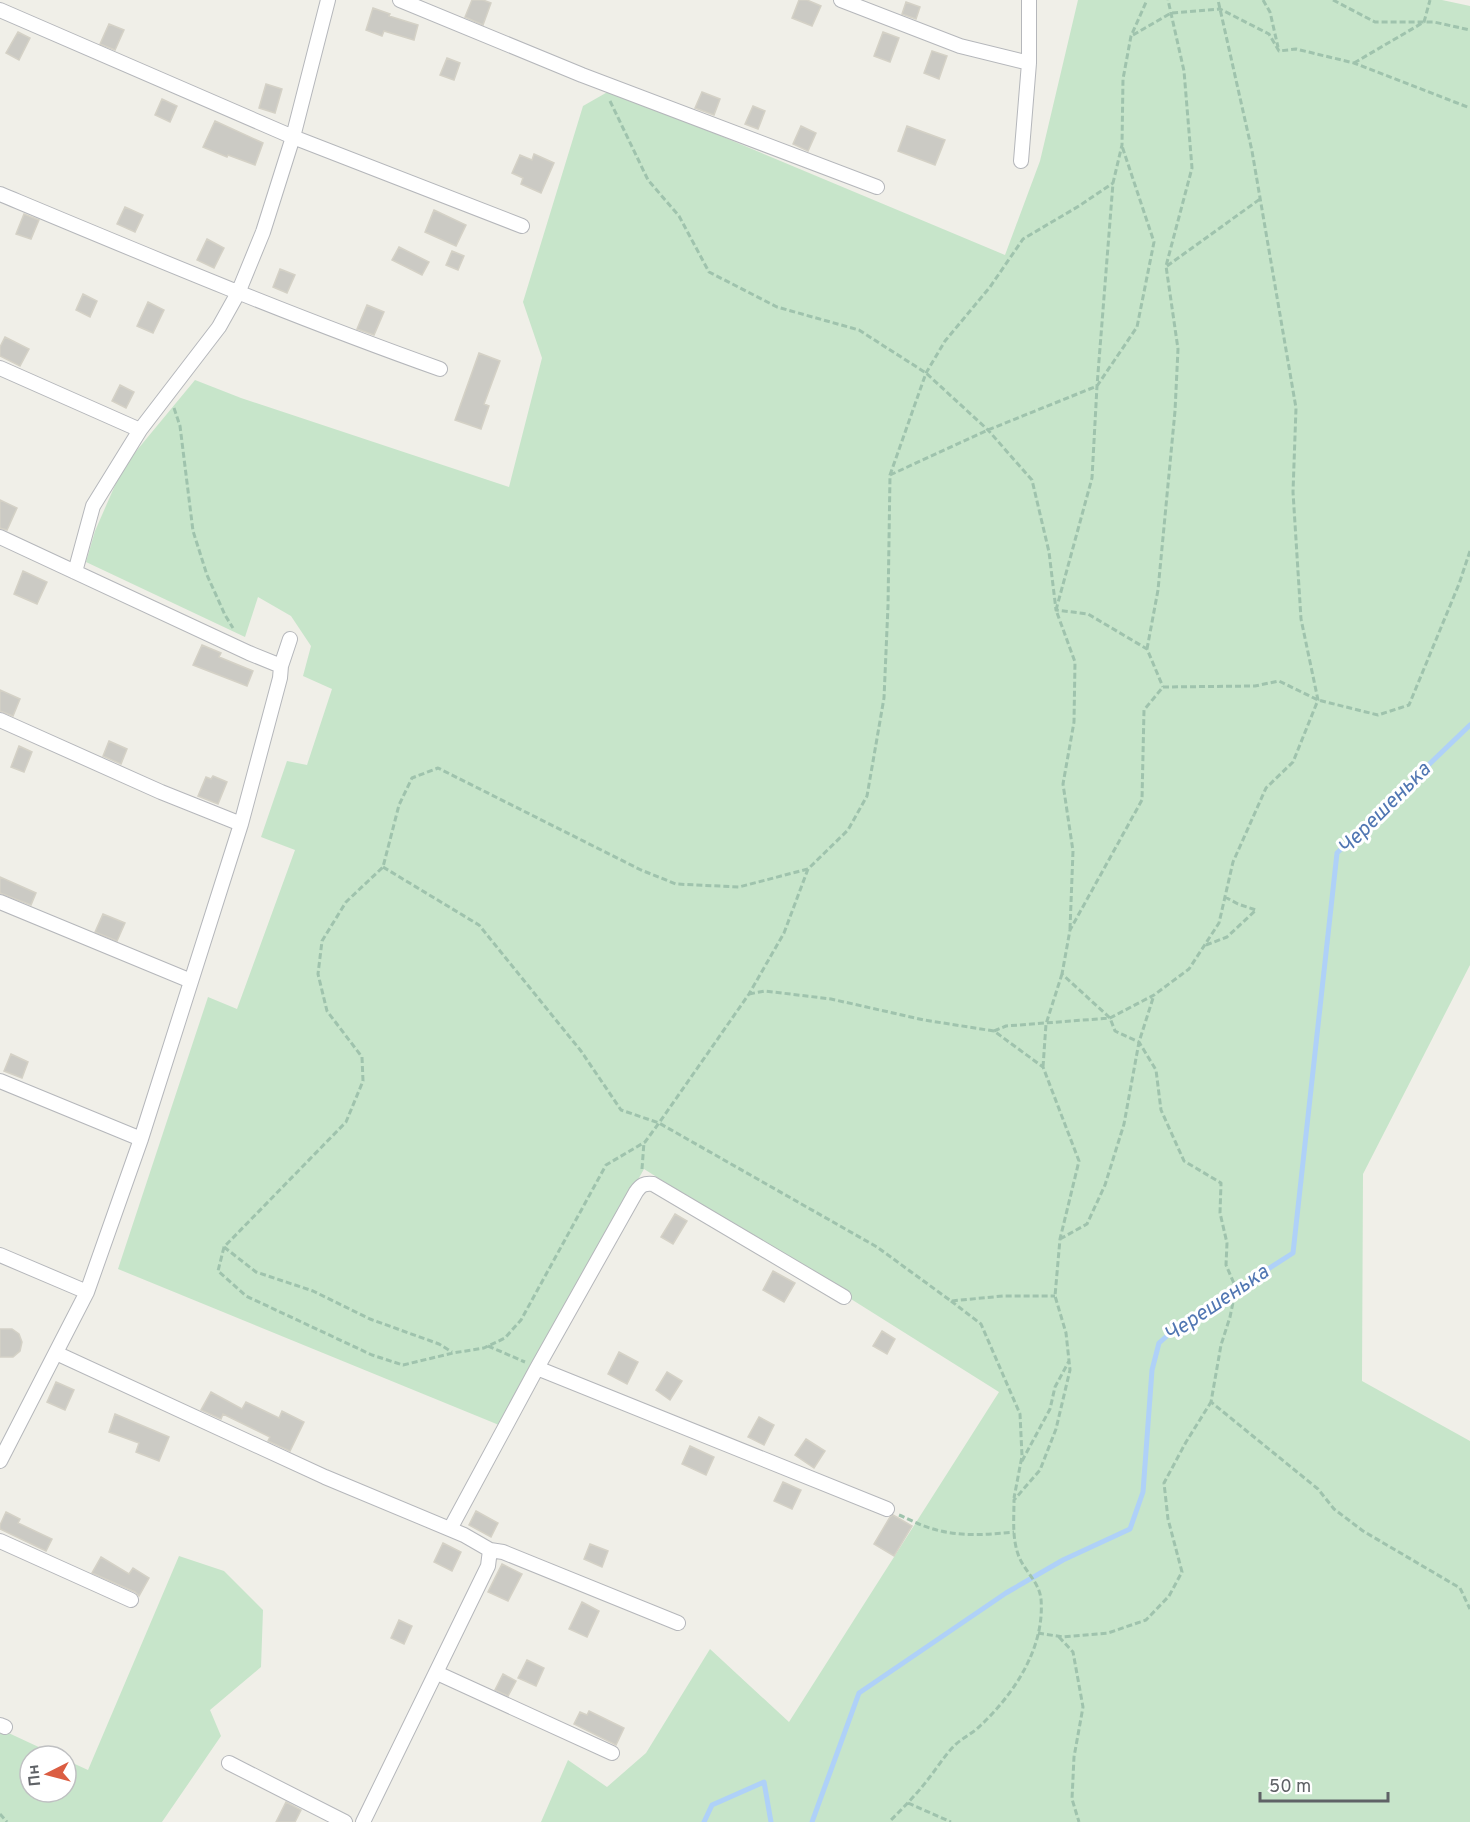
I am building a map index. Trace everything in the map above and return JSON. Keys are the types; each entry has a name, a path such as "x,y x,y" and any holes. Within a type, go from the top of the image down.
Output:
{"street":[{"path":"75,572 93,506 140,430 219,327 238,293 263,232 293,137 328,0"},
{"path":"400,0 599,81 877,187"},
{"path":"841,0 960,46 1029,63"},
{"path":"1021,161 1029,63 1029,0"},
{"path":"0,10 293,137 522,226"},
{"path":"0,194 238,293 354,339 440,369"},
{"path":"0,368 140,430"},
{"path":"0,537 281,666"},
{"path":"0,1461 4,1445 56,1353 87,1292 141,1139 241,824 290,639"},
{"path":"0,720 161,792 241,824"},
{"path":"0,902 191,981"},
{"path":"0,1080 141,1139"},
{"path":"450,1529 537,1368 641,1185 653,1184 844,1297"},
{"path":"0,1256 87,1292"},
{"path":"56,1353 326,1477 450,1529 490,1550 503,1552 678,1623"},
{"path":"537,1368 887,1509"},
{"path":"0,1541 131,1600"},
{"path":"363,1822 488,1566 490,1550"},
{"path":"437,1673 612,1753"},
{"path":"229,1763 345,1822"}],"path":[{"path":"1056,610 1092,478 1113,183 1122,146 1123,79 1131,36 1148,0"},
{"path":"1163,687 1147,649 1158,590 1176,401 1178,349 1166,266 1192,168 1184,71 1168,0"},
{"path":"994,1031 1006,1026 1110,1018 1154,995 1189,969 1219,923 1233,862 1266,788 1293,762 1318,700 1301,619 1293,492 1296,408 1252,152 1218,0"},
{"path":"1263,0 1270,12 1279,51"},
{"path":"1333,0 1375,22 1434,22 1470,30"},
{"path":"1354,63 1424,22 1430,0"},
{"path":"1131,36 1172,13 1220,9 1269,34 1279,51"},
{"path":"1279,51 1296,49 1354,63 1470,108"},
{"path":"599,81 648,180 679,216 709,272 777,308 859,330 926,373 988,430 1032,480 1049,552 1056,610 1075,662 1074,722 1063,784 1073,851 1070,930 1062,974 1046,1024 1043,1067 1079,1161 1060,1239 1055,1296 1066,1333 1070,1370 1056,1429 1040,1470 1014,1500"},
{"path":"890,475 988,430 1097,386 1137,327 1154,242 1122,146"},
{"path":"808,869 739,887 676,884 640,870 438,768 412,778 399,805 382,867 346,902 322,940 318,974 327,1011 362,1057 363,1081 346,1122 224,1247 218,1271 246,1296 361,1350 403,1365 484,1348 505,1338 521,1320 606,1164 645,1142 659,1123 749,994 784,933 808,869 848,830 867,796 884,698 890,475 926,373 945,341 990,287 1023,239 1113,183"},
{"path":"1166,266 1260,199"},
{"path":"168,393 180,426 193,531 207,575 225,615 249,653"},
{"path":"1070,930 1142,800 1144,710 1163,687 1254,686 1279,681 1318,700 1378,715 1409,705 1459,584 1470,551"},
{"path":"1056,610 1088,614 1147,649"},
{"path":"382,867 478,925 581,1051 621,1110 659,1123 877,1247 981,1324 1020,1414 1022,1456 1014,1500 1014,1532 1019,1556 1041,1594 1038,1633 1021,1676 998,1707 978,1728 954,1746 908,1803 889,1822"},
{"path":"1204,945 1227,938 1256,910 1225,897"},
{"path":"1038,1633 1058,1636 1108,1633 1146,1620 1169,1596 1182,1572 1168,1519 1164,1483 1211,1402 1221,1346 1236,1290 1226,1265 1227,1243 1220,1213 1221,1183 1184,1161 1161,1110 1156,1070 1139,1042 1115,1031 1110,1018 1062,974"},
{"path":"749,994 765,991 831,999 924,1020 994,1031 1043,1067"},
{"path":"1060,1239 1087,1224 1106,1185 1124,1124 1139,1042 1154,995"},
{"path":"641,1185 645,1142"},
{"path":"224,1247 256,1272 313,1291 370,1319 439,1344 453,1353"},
{"path":"951,1301 1003,1296 1055,1296"},
{"path":"488,1346 537,1368"},
{"path":"1020,1465 1050,1409 1055,1388 1069,1361"},
{"path":"1211,1402 1309,1482 1334,1509 1363,1531 1460,1588 1470,1609"},
{"path":"887,1509 929,1528 951,1533 984,1535 1014,1532"},
{"path":"1058,1636 1073,1652 1083,1707 1074,1757 1072,1798 1079,1822"},
{"path":"908,1803 951,1822"},
{"path":"0,1814 7,1822"}],"green space":[{"path":"1078,0 1442,0 1470,6 1470,965 1363,1174 1362,1381 1470,1441 1470,1822 541,1822 568,1760 607,1787 646,1753 710,1649 789,1722 999,1392 644,1169 499,1425 118,1269 208,997 237,1009 295,850 261,837 287,761 307,765 332,689 303,676 311,646 291,616 258,597 245,637 86,562 95,531 123,467 195,380 241,398 509,487 542,358 523,302 583,106 611,90 1005,255 1040,161"},
{"path":"179,1556 224,1571 263,1610 261,1667 210,1710 221,1736 162,1822 0,1822 0,1729 32,1744 18,1744 18,1804 78,1804 78,1765 88,1770"}],"building":[{"path":"472,0 491,3 483,25 465,17"},
{"path":"799,0 807,0 821,6 812,26 792,18"},
{"path":"906,2 920,7 916,19 902,14"},
{"path":"373,8 390,14 389,16 418,25 414,40 384,31 382,36 366,30"},
{"path":"109,24 124,30 115,50 100,44"},
{"path":"18,32 30,38 19,60 6,53"},
{"path":"883,32 899,38 890,62 874,56"},
{"path":"932,51 947,56 939,79 924,73"},
{"path":"447,58 460,63 454,80 440,75"},
{"path":"266,84 282,89 275,113 259,108"},
{"path":"702,92 720,99 714,115 695,108"},
{"path":"162,99 177,106 170,122 155,115"},
{"path":"753,106 765,111 758,129 745,124"},
{"path":"215,121 263,143 255,165 203,147"},
{"path":"801,126 816,133 808,151 793,144"},
{"path":"907,126 945,140 935,165 898,151"},
{"path":"534,154 554,163 541,193 521,184 523,178 512,173 520,155 532,160"},
{"path":"125,207 143,215 135,232 117,224"},
{"path":"434,210 466,225 456,246 425,232"},
{"path":"24,214 39,220 31,239 16,234"},
{"path":"207,239 224,248 214,268 197,260"},
{"path":"399,247 429,262 422,275 392,260"},
{"path":"452,251 464,256 458,270 446,265"},
{"path":"280,269 295,275 287,293 273,287"},
{"path":"83,294 97,301 90,317 76,310"},
{"path":"148,302 164,310 153,333 137,326"},
{"path":"367,305 384,312 374,335 357,329"},
{"path":"5,337 29,349 20,366 0,356 0,347"},
{"path":"479,353 500,361 484,404 489,406 481,429 455,420"},
{"path":"120,385 134,392 126,408 112,401"},
{"path":"0,500 17,508 7,530 0,528"},
{"path":"23,571 47,582 37,604 14,594"},
{"path":"202,645 221,653 219,657 253,671 247,686 193,665"},
{"path":"0,690 20,699 13,716 0,711"},
{"path":"109,741 127,749 121,764 103,756"},
{"path":"19,746 32,752 24,772 11,767"},
{"path":"213,776 227,782 218,804 198,796 206,777 211,779"},
{"path":"0,877 36,893 31,905 0,893"},
{"path":"103,914 125,923 117,941 95,932"},
{"path":"11,1054 28,1062 22,1078 4,1071"},
{"path":"675,1214 687,1221 673,1244 661,1237"},
{"path":"773,1271 795,1283 784,1302 763,1290"},
{"path":"0,1329 12,1329 19,1334 22,1342 20,1351 13,1357 0,1357"},
{"path":"882,1331 895,1339 887,1354 873,1346"},
{"path":"619,1352 638,1362 627,1384 608,1374"},
{"path":"667,1372 682,1381 670,1400 656,1390"},
{"path":"56,1382 74,1390 65,1410 47,1402"},
{"path":"211,1392 242,1409 246,1402 279,1418 282,1411 304,1422 290,1451 268,1441 270,1437 223,1414 221,1419 201,1410"},
{"path":"115,1414 169,1437 159,1461 136,1452 139,1443 109,1432"},
{"path":"759,1417 774,1425 764,1445 748,1437"},
{"path":"806,1439 825,1451 814,1468 795,1455"},
{"path":"690,1446 714,1457 706,1475 682,1464"},
{"path":"783,1482 801,1490 792,1509 774,1501"},
{"path":"476,1511 498,1523 491,1537 469,1525"},
{"path":"6,1512 20,1519 18,1523 52,1539 46,1551 0,1529"},
{"path":"893,1515 912,1526 894,1556 874,1544"},
{"path":"443,1543 461,1552 452,1571 434,1562"},
{"path":"590,1544 608,1551 602,1567 584,1559"},
{"path":"101,1557 129,1574 133,1568 149,1578 139,1596 135,1592 92,1573"},
{"path":"502,1564 522,1574 508,1601 488,1592"},
{"path":"582,1602 599,1611 587,1637 569,1629"},
{"path":"399,1620 412,1626 404,1644 391,1638"},
{"path":"527,1660 544,1668 536,1686 518,1678"},
{"path":"503,1674 516,1681 508,1696 495,1690"},
{"path":"589,1711 624,1728 616,1745 574,1724 580,1712 587,1715"},
{"path":"286,1802 301,1810 295,1822 276,1822"}],"waterway":[{"name":"Черешенька","path":"812,1822 859,1693 1006,1593 1063,1560 1130,1529 1143,1492 1152,1370 1159,1343 1176,1328 1293,1253 1337,853 1470,725"},
{"name":"Черешенька","path":"704,1822 712,1805 764,1782 771,1822"}]}
